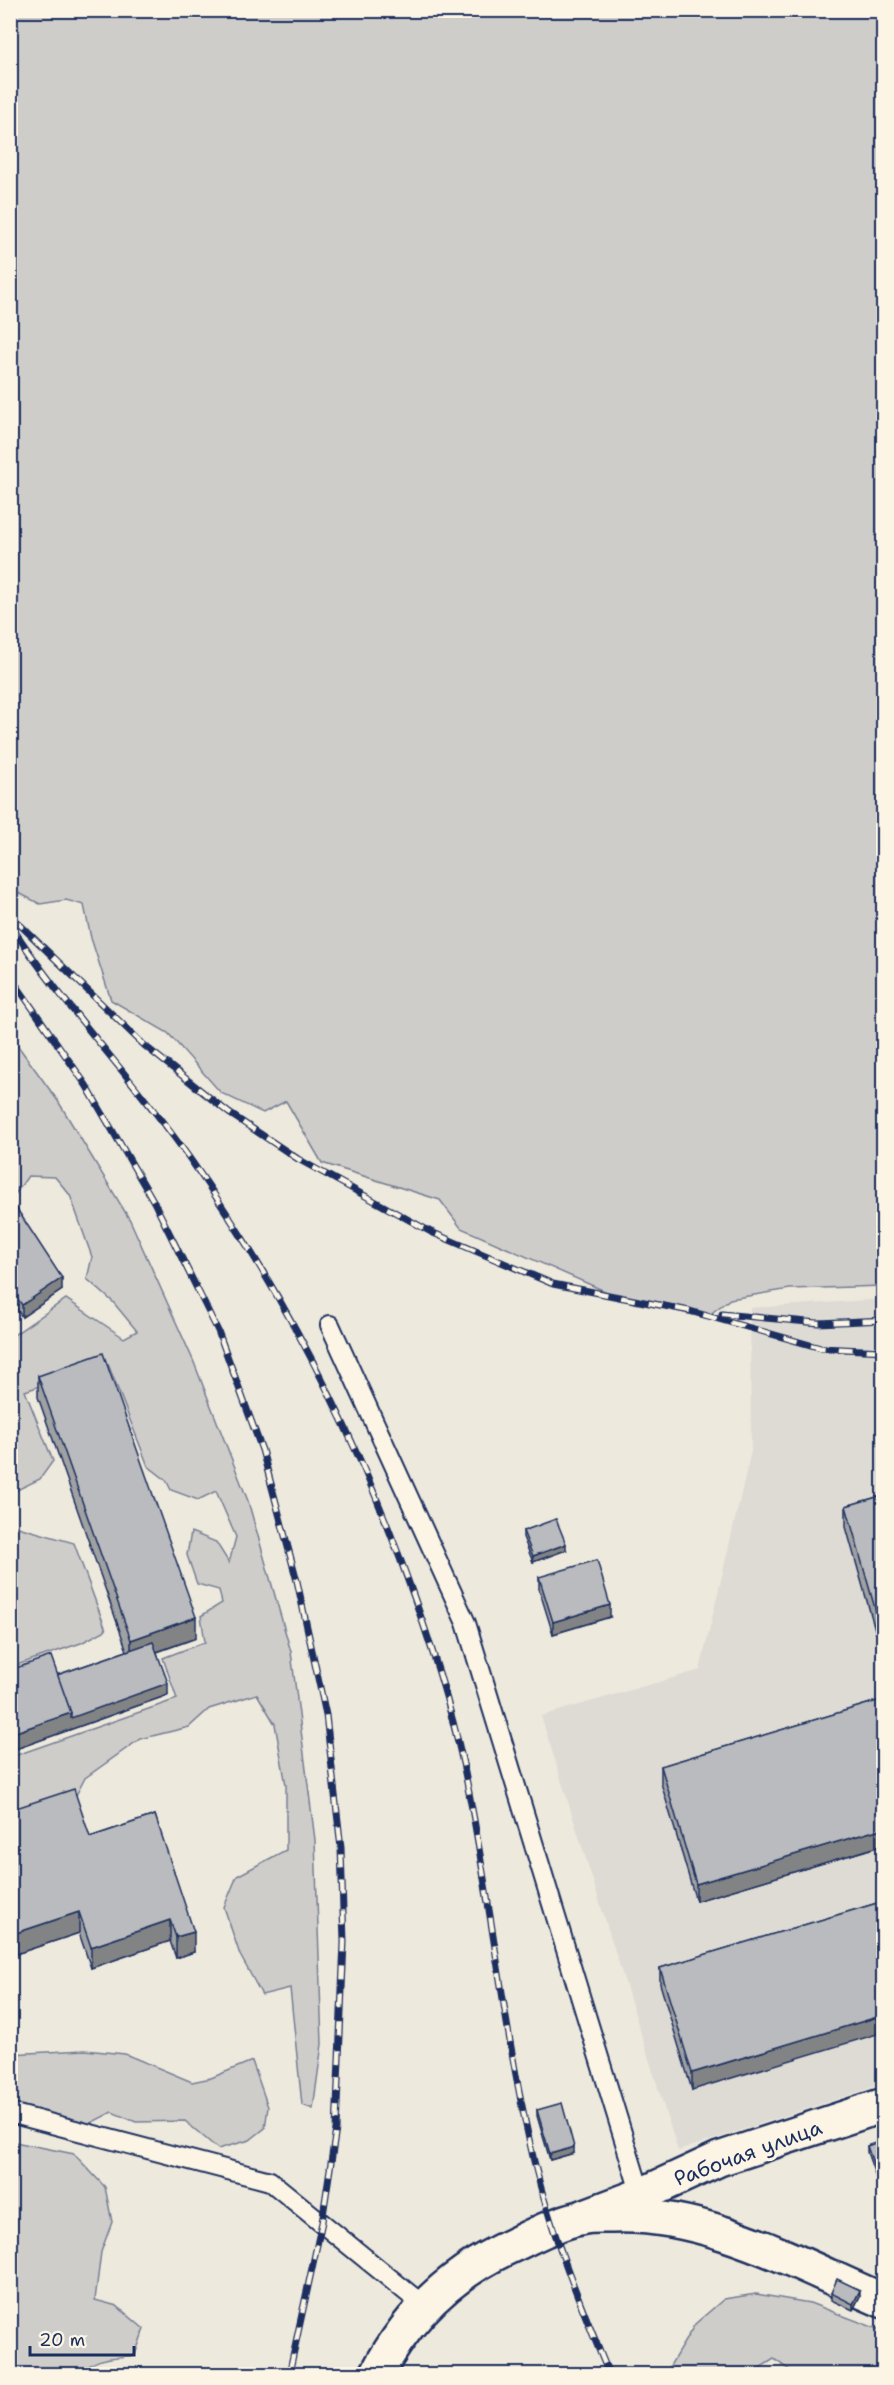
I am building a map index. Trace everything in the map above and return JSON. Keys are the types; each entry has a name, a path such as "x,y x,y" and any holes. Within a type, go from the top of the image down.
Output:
{"street":[{"name":"Рабочая улица","path":"377,2374 391,2347 424,2306 458,2275 500,2250 641,2195 719,2159 884,2105"},
{"name":"Рабочая улица","path":"581,2217 646,2214 710,2227 884,2301"}],"lane":[{"path":"330,1325 466,1623 641,2195"},
{"path":"10,2113 270,2181 424,2306"}],"shaded area":[{"path":"11,10 883,11 883,1286 790,1289 730,1299 705,1318 616,1296 461,1228 440,1200 322,1163 286,1101 263,1113 221,1093 168,1033 111,1000 91,938 84,905 66,900 40,904 11,889"},
{"path":"10,1035 58,1101 130,1220 193,1360 248,1501 291,1652 315,1840 322,2044 313,2109 302,2105 290,1988 262,1995 240,1955 224,1907 237,1876 286,1850 286,1785 275,1724 257,1694 209,1709 189,1727 140,1739 85,1778 72,1803 11,1823 11,1757 177,1699 163,1658 205,1642 201,1616 222,1603 219,1590 197,1584 187,1555 191,1532 216,1542 229,1563 236,1537 216,1491 198,1500 171,1490 166,1480 148,1466 108,1364 25,1391 53,1461 40,1479 17,1490 11,1487 11,1337 66,1299 124,1338 137,1331 113,1302 87,1279 92,1257 70,1195 55,1177 28,1176 11,1200"},
{"path":"883,1299 883,2084 678,2151 541,1716 700,1670 751,1451 750,1308"},
{"path":"11,1525 74,1543 106,1630 81,1643 11,1667"},
{"path":"85,2050 125,2054 192,2082 211,2078 252,2061 268,2107 265,2128 250,2140 218,2149 185,2121 136,2122 112,2112 85,2126 11,2104 10,2054"},
{"path":"10,2141 74,2154 105,2187 112,2222 101,2252 95,2300 117,2306 144,2329 135,2355 98,2361 87,2368 83,2374 11,2374"},
{"path":"756,2294 810,2303 883,2331 883,2374 795,2374 774,2359 750,2374 665,2374 695,2324 724,2299"}],"building":[{"path":"13,1203 62,1278 22,1305 10,1288 10,1205"},
{"path":"103,1353 196,1617 131,1640 38,1376"},
{"path":"884,1495 884,1610 876,1612 846,1506"},
{"path":"556,1519 566,1544 533,1556 523,1531"},
{"path":"597,1560 610,1605 553,1622 539,1577"},
{"path":"153,1642 168,1683 71,1718 57,1675"},
{"path":"51,1656 71,1713 10,1734 10,1670"},
{"path":"884,1699 884,1828 696,1884 661,1766"},
{"path":"74,1789 90,1837 155,1815 194,1932 176,1937 170,1920 91,1947 79,1912 10,1935 10,1810"},
{"path":"884,1901 884,2015 692,2073 660,1968"},
{"path":"562,2103 574,2147 550,2154 537,2110"},
{"path":"884,2140 884,2194 867,2146"},
{"path":"837,2279 860,2290 853,2304 831,2293"}],"railway":[{"path":"13,918 145,1046 229,1113 298,1159 431,1232 553,1284 690,1311 821,1348 884,1351"},
{"path":"10,924 52,984 146,1100 190,1159 258,1263 318,1372 394,1542 439,1671 464,1769 513,2059 538,2177 555,2235 609,2374"},
{"path":"10,976 86,1085 154,1202 218,1331 262,1450 297,1581 326,1715 341,1848 344,1942 336,2129 322,2222 289,2374"},
{"path":"722,1314 818,1323 884,1320"}]}
